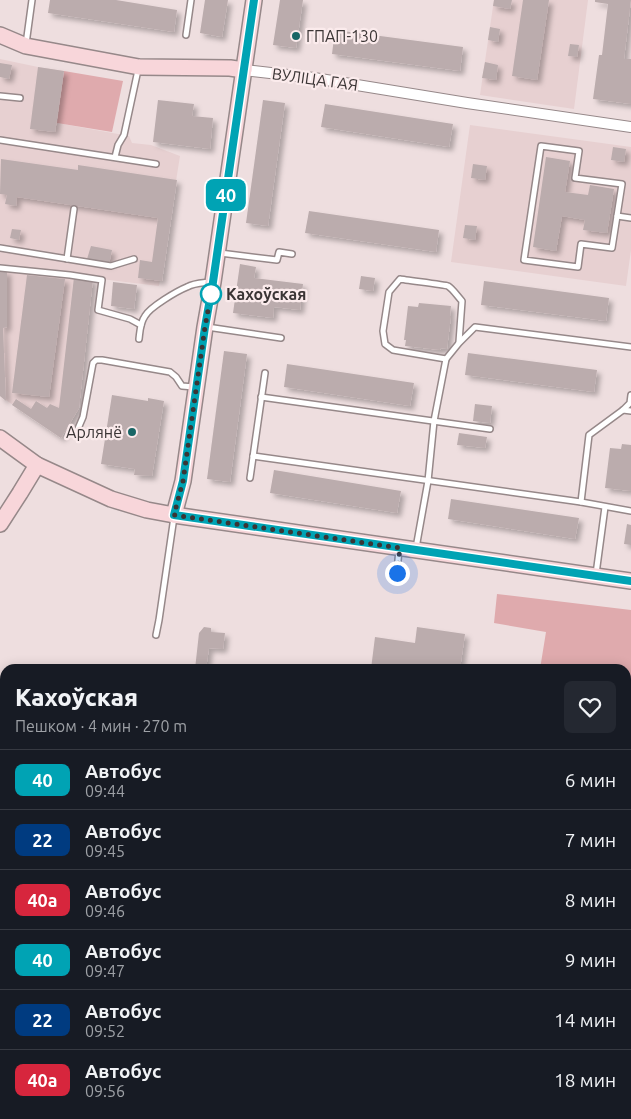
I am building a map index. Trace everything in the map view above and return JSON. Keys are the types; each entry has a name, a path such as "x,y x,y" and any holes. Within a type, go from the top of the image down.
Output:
{"main road":[{"path":"174,515 183,481 254,0"},
{"name":"ВУЛІЦА ГАЯ","path":"0,35 26,46 139,67 230,68 244,70"},
{"path":"0,438 37,465 111,499 147,510 631,581"},
{"path":"0,524 37,465"}],"street":[{"name":"ВУЛІЦА ГАЯ","path":"244,70 314,78 631,127"}],"lane":[{"path":"26,46 32,0"},
{"path":"186,35 191,0"},
{"path":"115,157 118,145 124,135 139,67"},
{"path":"0,96 20,98"},
{"path":"0,140 156,164"},
{"path":"541,146 579,151 575,178 622,184 617,216 612,248 582,244 578,267 524,260 541,146"},
{"path":"67,259 74,209"},
{"path":"617,216 631,218"},
{"path":"0,248 111,266 134,259"},
{"path":"217,253 277,260 279,252 292,254"},
{"path":"0,268 102,280 98,310 130,319 141,325"},
{"path":"446,359 394,350 385,344 383,331 389,292 400,280 448,286 462,301 459,342"},
{"path":"139,339 145,314 154,306 186,287 197,283 213,282"},
{"path":"205,327 281,338"},
{"path":"416,550 428,480 434,421 446,359 459,342 475,327 631,346"},
{"path":"77,431 83,417 93,363 96,360 170,372 182,386 197,387"},
{"path":"250,478 264,373"},
{"path":"580,502 589,435 623,410 630,403 631,395"},
{"path":"261,397 490,429"},
{"path":"623,410 631,411"},
{"path":"253,456 580,502 631,512"},
{"path":"596,576 605,507"},
{"path":"156,635 174,515"},
{"path":"396,581 400,548"}],"shaded area":[{"path":"494,0 588,0 574,109 480,95"},
{"path":"0,59 64,71 57,123 129,136 132,143 151,145 180,156 159,286 93,278 79,408 61,438 0,396"},
{"path":"64,71 123,81 112,132 57,123"},
{"path":"470,125 631,147 631,250 626,286 451,262"},
{"path":"497,594 631,610 631,664 541,664 546,632 494,623"}],"building":[{"path":"50,0 116,0 177,10 174,32 48,13"},
{"path":"205,0 228,0 222,37 200,33"},
{"path":"280,0 303,0 296,48 273,45"},
{"path":"494,0 512,0 510,9 493,6"},
{"path":"523,0 549,0 537,80 512,76"},
{"path":"595,0 631,0 624,59 631,59 631,104 593,99 599,55 602,55 608,4 595,2"},
{"path":"490,27 500,29 498,42 488,40"},
{"path":"335,30 463,47 460,71 332,54"},
{"path":"570,44 579,45 577,57 568,56"},
{"path":"485,62 498,65 496,80 482,78"},
{"path":"0,63 12,65 9,79 0,77"},
{"path":"38,67 64,71 55,132 30,129"},
{"path":"158,100 194,104 192,116 213,118 210,149 153,142"},
{"path":"263,100 285,103 268,226 246,223"},
{"path":"325,104 453,124 449,147 321,127"},
{"path":"613,147 626,149 624,162 611,160"},
{"path":"546,157 570,161 565,192 588,195 590,185 614,189 607,233 583,230 585,220 562,216 556,251 533,247"},
{"path":"1,159 78,170 78,165 177,180 162,281 138,278 140,260 152,262 158,218 17,197 16,206 5,204 7,195 0,194"},
{"path":"473,164 487,166 485,180 471,178"},
{"path":"309,211 439,230 436,252 305,233"},
{"path":"465,225 477,226 475,240 463,238"},
{"path":"12,229 21,230 19,240 10,238"},
{"path":"91,246 112,250 109,264 87,259"},
{"path":"240,264 256,267 254,278 303,284 300,310 274,307 273,318 233,313"},
{"path":"0,271 7,271 7,327 3,328 6,401 0,396"},
{"path":"27,275 65,279 49,397 12,393"},
{"path":"361,276 375,278 373,291 359,289"},
{"path":"74,277 93,279 79,408 61,438 12,405 16,399 31,409 36,401 47,408 50,404 59,408"},
{"path":"484,281 609,298 606,321 481,305"},
{"path":"113,282 137,285 134,309 111,306"},
{"path":"419,303 451,306 447,349 405,346 408,306 418,307"},
{"path":"224,351 247,354 230,482 207,479"},
{"path":"468,353 597,370 594,392 465,375"},
{"path":"287,364 414,383 410,406 284,387"},
{"name":"Арлянё","path":"112,395 148,401 148,398 164,401 152,476 134,475 135,469 101,464"},
{"path":"475,404 492,406 490,423 473,421"},
{"path":"459,433 487,437 485,448 457,445"},
{"path":"622,444 631,445 631,491 605,488 610,448 621,449"},
{"path":"274,470 401,491 397,513 270,493"},
{"path":"451,499 579,518 575,539 448,519"},
{"path":"627,524 631,525 631,545 624,544"},
{"path":"204,627 211,628 211,632 225,633 223,649 209,648 207,664 196,664 199,633"},
{"path":"417,627 465,634 461,664 372,664 375,637 415,643"}],"bus line":[{"name":"40","path":"254,0 183,481 174,515 631,581"}],"place":[{"name":"ГПАП-130","path":"296,36"},
{"name":"Кахоўская","path":"211,294"},
{"name":"Арлянё","path":"132,432"}],"route":[{"path":"211,294 183,481 174,515 400,548 397,573"}]}
